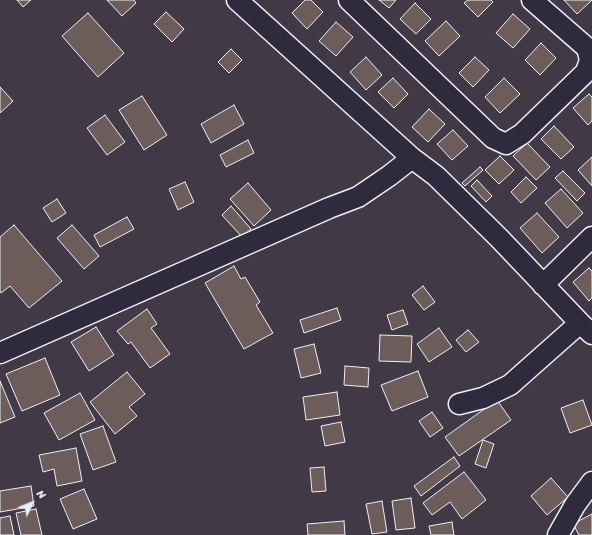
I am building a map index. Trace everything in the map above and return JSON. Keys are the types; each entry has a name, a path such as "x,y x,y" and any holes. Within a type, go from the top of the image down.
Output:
{"street":[{"path":"237,0 412,158 436,176 499,238 586,329 510,385 483,398 459,404"},
{"path":"348,0 493,138 506,144 522,134 586,72 590,60 587,48 532,0"},
{"path":"0,353 329,208 358,197 412,158"},
{"path":"543,285 592,237"},
{"path":"558,535 574,505 592,482"}],"building":[{"path":"17,0 31,0 23,7"},
{"path":"107,0 134,0 136,3 122,16"},
{"path":"305,0 311,0 323,12 307,29 292,13"},
{"path":"379,0 396,0 389,8"},
{"path":"468,0 491,0 493,2 478,17 464,3"},
{"path":"564,0 592,0 577,14"},
{"path":"415,3 431,19 416,34 400,19"},
{"path":"166,12 184,29 172,42 154,24"},
{"path":"88,13 124,53 98,77 62,36"},
{"path":"513,14 530,29 513,48 496,33"},
{"path":"446,21 460,36 439,56 425,41"},
{"path":"336,22 353,37 336,56 319,41"},
{"path":"541,43 556,58 540,75 525,60"},
{"path":"231,49 242,60 229,73 218,62"},
{"path":"366,57 382,75 366,90 350,72"},
{"path":"475,57 489,70 473,87 459,73"},
{"path":"393,78 408,94 394,108 378,92"},
{"path":"504,78 520,94 500,113 485,97"},
{"path":"0,87 13,101 0,113"},
{"path":"589,94 592,97 592,121 588,125 573,108"},
{"path":"142,96 167,135 144,150 119,110"},
{"path":"234,105 244,124 211,143 201,124"},
{"path":"429,109 445,124 428,142 412,127"},
{"path":"105,115 125,142 107,155 87,128"},
{"path":"554,126 574,147 561,159 541,139"},
{"path":"453,130 468,146 452,160 437,144"},
{"path":"248,140 254,153 226,167 220,155"},
{"path":"527,143 550,167 536,180 513,156"},
{"path":"500,156 514,170 499,184 485,170"},
{"path":"592,157 592,186 578,170"},
{"path":"480,167 483,170 465,186 462,183"},
{"path":"563,171 585,193 577,201 555,178"},
{"path":"526,177 537,188 521,203 511,192"},
{"path":"477,180 492,196 486,202 471,186"},
{"path":"185,182 194,202 178,210 169,189"},
{"path":"248,183 271,210 254,226 230,199"},
{"path":"561,189 583,213 567,228 545,203"},
{"path":"57,199 66,213 52,222 43,208"},
{"path":"231,206 251,229 242,237 222,215"},
{"path":"537,213 559,237 542,253 520,228"},
{"path":"127,217 134,229 100,247 94,235"},
{"path":"14,225 62,281 29,308 10,286 1,293 0,291 0,237"},
{"path":"72,225 99,256 84,269 57,238"},
{"path":"234,266 241,279 245,277 260,302 256,305 273,333 244,349 205,283"},
{"path":"589,268 592,271 592,298 589,301 573,282"},
{"path":"423,286 435,302 424,310 412,295"},
{"path":"337,308 341,320 304,333 300,320"},
{"path":"147,309 157,324 151,328 170,354 150,368 131,342 128,344 117,331"},
{"path":"403,310 408,324 392,330 387,315"},
{"path":"96,327 114,355 89,371 71,342"},
{"path":"439,328 452,347 429,362 417,344"},
{"path":"468,330 479,342 466,352 456,340"},
{"path":"380,335 412,336 411,362 379,361"},
{"path":"314,344 321,373 301,378 294,349"},
{"path":"45,358 60,395 22,411 6,374"},
{"path":"345,366 369,368 368,387 344,385"},
{"path":"418,371 428,397 392,411 381,385"},
{"path":"127,372 145,394 129,407 137,416 115,434 90,402"},
{"path":"0,381 15,417 0,423"},
{"path":"337,392 340,415 306,420 303,397"},
{"path":"80,393 95,420 59,440 44,413"},
{"path":"497,400 511,420 459,456 445,437"},
{"path":"583,400 592,425 570,433 561,408"},
{"path":"432,412 443,428 430,437 419,421"},
{"path":"341,422 345,442 325,446 321,426"},
{"path":"103,426 116,462 93,470 80,434"},
{"path":"483,440 494,444 486,468 475,464"},
{"path":"76,448 82,481 57,486 54,469 43,472 39,455"},
{"path":"454,457 460,466 421,496 414,486"},
{"path":"324,467 326,491 312,492 310,468"},
{"path":"464,472 486,500 462,519 450,502 432,515 423,503"},
{"path":"551,478 568,497 547,515 531,496"},
{"path":"31,486 34,506 0,512 0,491"},
{"path":"84,489 97,519 73,529 60,499"},
{"path":"411,498 415,528 396,530 392,501"},
{"path":"382,501 387,532 372,534 366,504"},
{"path":"36,509 42,535 21,535 16,513"},
{"path":"592,514 592,535 579,535 573,524"},
{"path":"10,516 14,535 0,535 0,518"},
{"path":"344,521 345,535 308,535 307,524"},
{"path":"452,522 454,535 431,535 429,526"}]}
